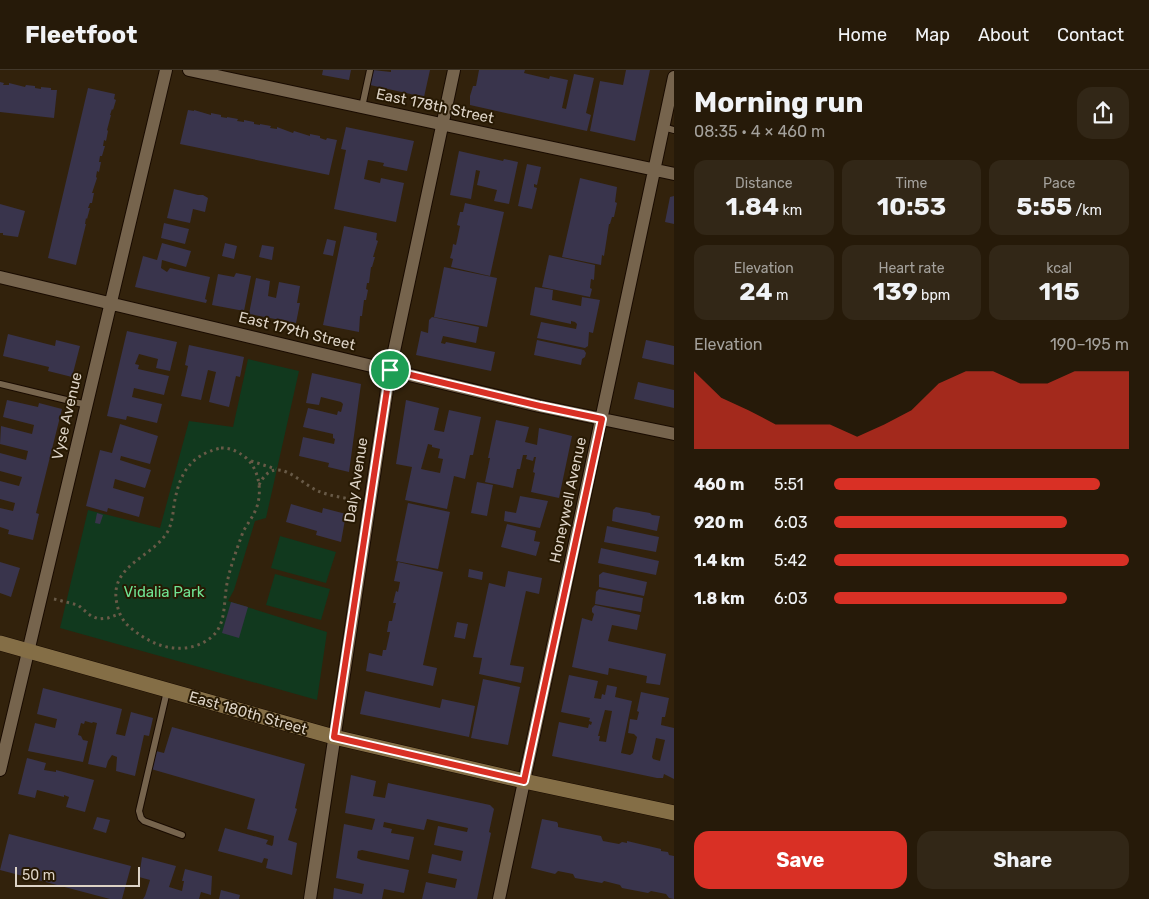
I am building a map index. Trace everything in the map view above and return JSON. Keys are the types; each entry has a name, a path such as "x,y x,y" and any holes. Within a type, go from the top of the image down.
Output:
{"main road":[{"name":"East 180th Street","path":"0,643 334,737 674,813"}],"street":[{"name":"Vyse Avenue","path":"0,770 166,70"},
{"name":"East 178th Street","path":"189,70 674,174"},
{"name":"Daly Avenue","path":"310,899 390,370 454,70"},
{"name":"Honeywell Avenue","path":"499,899 654,170 668,128 674,77"},
{"name":"East 179th Street","path":"0,277 540,406 674,434"}],"lane":[{"path":"362,107 370,70"},
{"path":"0,384 87,405"},
{"path":"168,690 139,811 140,818 144,821 182,835"}],"path":[{"path":"225,448 235,450 248,460 255,470 259,486 256,509 243,533 230,570 223,617 217,631 201,644 186,648 162,646 150,641 131,628 119,614 115,596 119,580 132,564 167,532 171,522 178,485 190,464 202,454 225,448"},
{"path":"248,460 289,473 319,492 370,502"},
{"path":"259,486 267,474 277,470"},
{"path":"42,596 78,605 91,616 99,619 119,614"}],"green space":[{"name":"Vidalia Park","path":"248,359 299,371 266,518 255,521 234,590 228,601 327,632 317,700 60,628 88,510 160,528 189,421 233,427"},
{"path":"280,536 336,552 326,583 271,568"},
{"path":"275,574 330,589 321,620 266,605"}],"building":[{"path":"323,70 351,70 349,80 322,75"},
{"path":"373,70 391,72 391,70 430,70 424,97 370,85"},
{"path":"479,70 525,70 524,73 549,79 550,76 568,80 562,108 566,109 574,74 594,78 586,113 591,115 587,131 470,105 470,96 473,86 476,86"},
{"path":"626,70 650,70 635,141 590,131 600,81 623,85"},
{"path":"0,82 4,83 3,85 9,85 9,83 25,87 26,85 41,89 41,87 57,90 54,118 0,112"},
{"path":"88,88 115,94 114,99 116,100 110,115 106,141 104,140 103,146 105,146 102,156 100,156 99,172 97,171 97,178 92,193 94,193 92,203 90,203 88,208 90,208 76,265 48,258"},
{"path":"188,110 221,115 221,117 238,119 237,121 254,122 254,124 271,126 270,128 277,129 277,127 293,133 294,131 310,136 310,134 320,136 320,138 326,140 327,138 337,140 329,175 180,144"},
{"path":"346,127 414,141 407,171 383,166 384,163 368,160 364,179 380,183 381,178 404,183 396,222 334,209 346,150 341,149"},
{"path":"459,151 503,161 504,159 518,162 509,204 494,201 497,190 477,185 480,171 476,170 471,199 450,195"},
{"path":"527,164 541,167 537,185 534,184 534,187 537,188 532,209 518,206"},
{"path":"580,178 617,187 615,202 617,203 614,217 612,217 609,224 601,265 562,257"},
{"path":"174,189 203,195 208,198 205,212 193,209 190,223 167,218"},
{"path":"674,196 674,224 665,222 670,197"},
{"path":"465,203 504,212 490,276 451,267 453,259 450,258 453,244 456,245 460,226 457,225 460,212 463,212"},
{"path":"0,204 25,211 18,237 0,233"},
{"path":"164,223 189,229 185,244 161,238"},
{"path":"344,226 377,233 376,240 378,241 373,257 375,257 371,267 369,283 367,283 366,300 364,300 362,316 360,316 359,332 323,325"},
{"path":"327,239 336,241 333,256 323,254"},
{"path":"162,243 191,251 186,267 162,260 161,268 167,272 170,268 210,277 205,299 207,300 206,303 135,287 143,256 157,260"},
{"path":"225,243 237,246 234,259 222,256"},
{"path":"262,245 274,247 272,260 259,257"},
{"path":"549,255 595,265 594,280 591,279 590,288 592,289 590,297 542,287"},
{"path":"444,267 497,278 487,327 434,317"},
{"path":"236,273 251,276 244,311 212,305 218,274 234,277"},
{"path":"256,278 270,281 268,296 276,298 279,282 300,286 297,303 300,303 296,323 249,314"},
{"path":"535,287 553,290 552,300 581,306 582,297 600,300 593,333 589,332 588,346 585,348 537,338 541,322 576,329 577,324 571,321 571,324 530,315"},
{"path":"432,317 479,327 476,343 443,336 441,343 445,344 446,342 495,352 491,371 416,355 421,331 428,333 429,320"},
{"path":"127,331 177,342 170,371 156,368 158,359 139,354 135,364 139,365 138,369 169,376 164,395 134,388 132,397 162,404 157,423 127,416 126,420 107,416"},
{"path":"8,334 55,346 56,340 80,346 72,377 48,371 49,367 3,356"},
{"path":"537,340 584,350 586,353 585,357 582,359 581,365 534,355"},
{"path":"646,340 674,346 674,365 642,358"},
{"path":"189,345 244,357 240,377 236,376 229,407 209,402 216,372 208,370 201,400 181,396 188,366 185,365"},
{"path":"312,373 361,384 349,472 328,467 329,463 299,456 303,437 334,444 335,439 333,434 303,427 308,408 337,415 338,411 341,412 343,404 321,397 319,405 306,403"},
{"path":"638,382 674,390 674,408 634,399"},
{"path":"7,400 38,407 39,403 62,409 36,513 39,514 33,540 8,534 9,530 0,527 0,508 13,511 15,503 0,499 0,481 19,486 22,477 0,471 0,453 26,460 28,451 0,444 1,426 32,434 34,425 3,417"},
{"path":"406,400 439,408 434,430 444,432 449,410 481,417 473,455 470,455 465,479 454,476 447,509 405,500 412,467 396,464","holes":["428,444 432,445 432,447 440,449 438,458 443,459 440,473 421,469"]},
{"path":"496,420 529,427 525,442 537,445 539,428 572,436 559,498 531,492 536,457 534,457 533,461 526,459 527,455 523,455 520,469 517,469 513,488 485,482"},
{"path":"120,424 158,436 150,464 121,456 120,460 151,470 145,488 115,479 113,488 144,497 139,517 108,508 107,512 86,506 100,450 112,453"},
{"path":"477,482 493,485 487,516 471,513"},
{"path":"520,496 548,501 540,528 504,521 505,511 516,513"},
{"path":"408,503 450,512 438,569 396,561"},
{"path":"291,504 322,513 323,508 346,514 341,542 316,535 317,531 286,522"},
{"path":"616,507 660,516 657,531 612,521 613,510"},
{"path":"97,513 103,515 100,524 95,523"},
{"path":"507,524 536,531 534,541 540,542 536,556 501,547"},
{"path":"607,526 659,537 656,552 604,542"},
{"path":"601,548 659,561 656,575 598,563"},
{"path":"0,562 20,568 11,597 0,593"},
{"path":"398,562 443,572 423,665 437,668 433,686 366,671 369,653 382,656 383,650 386,650 390,632 387,632 389,621 392,621 396,603 393,603 400,582 394,581"},
{"path":"469,569 483,572 482,580 468,577"},
{"path":"508,571 542,578 539,594 526,591 510,665 524,667 521,683 479,674 482,658 473,657 489,583 505,587"},
{"path":"603,572 647,582 644,596 599,587 599,575"},
{"path":"599,589 643,598 641,612 595,604 596,592"},
{"path":"231,602 248,607 239,638 222,633"},
{"path":"595,605 640,615 637,630 612,625 608,641 666,654 660,685 646,683 647,676 609,668 608,675 572,667 582,618 592,621 594,614 592,608"},
{"path":"457,622 468,624 465,639 454,637"},
{"path":"569,675 598,681 594,698 601,699 602,694 605,695 607,685 617,687 615,697 632,701 621,753 630,755 633,753 637,737 634,734 628,733 630,719 637,720 641,692 669,698 665,717 662,717 661,725 674,728 674,779 664,774 663,778 657,778 552,756 559,722 588,728 592,722 589,721 590,718 561,712","holes":["605,710 612,711 606,742 599,741 600,736 598,736","656,738 665,740 660,761 652,757"]},
{"path":"483,679 520,687 508,745 471,738"},
{"path":"43,688 122,709 116,734 125,736 131,712 153,718 149,736 144,735 135,776 116,771 117,757 112,755 106,768 88,764 97,723 93,722 85,721 84,724 81,723 78,735 83,740 88,741 83,762 28,751 35,723 55,728 57,719 37,714"},
{"path":"365,691 440,708 442,699 475,706 469,737 360,714"},
{"path":"172,727 305,764 295,808 297,809 288,840 297,843 292,875 266,868 268,859 264,858 262,863 218,851 225,828 268,840 266,844 272,846 274,836 247,829 255,799 151,769 156,751 164,753"},
{"path":"27,758 46,763 44,770 56,772 56,770 94,780 85,812 66,807 69,797 64,795 64,797 37,790 35,798 18,794"},
{"path":"351,775 376,781 373,796 385,798 388,783 490,805 494,809 489,832 491,833 477,899 422,899 426,882 455,888 457,879 428,873 432,854 461,861 463,851 434,845 438,826 467,832 468,828 427,819 424,830 384,822 383,827 392,829 391,833 414,837 409,860 362,850 358,851 357,858 361,860 409,870 404,893 384,889 382,899 333,899 334,888 362,894 364,884 336,878 344,824 372,830 375,819 345,813"},
{"path":"97,817 110,820 106,833 93,829"},
{"path":"542,819 557,822 558,827 601,836 603,841 619,844 622,842 627,843 627,841 668,852 669,855 674,856 674,899 669,898 666,894 622,888 620,885 604,881 602,883 575,878 573,874 558,871 555,874 531,868"},
{"path":"9,834 131,866 122,899 110,899 0,870"},
{"path":"142,857 176,866 169,887 182,891 185,869 212,876 211,895 201,892 199,899 143,899 150,880 139,877"},
{"path":"221,890 240,895 239,899 219,899"}],"route":[{"path":"390,370 602,419 524,781 334,737 390,370"}]}
